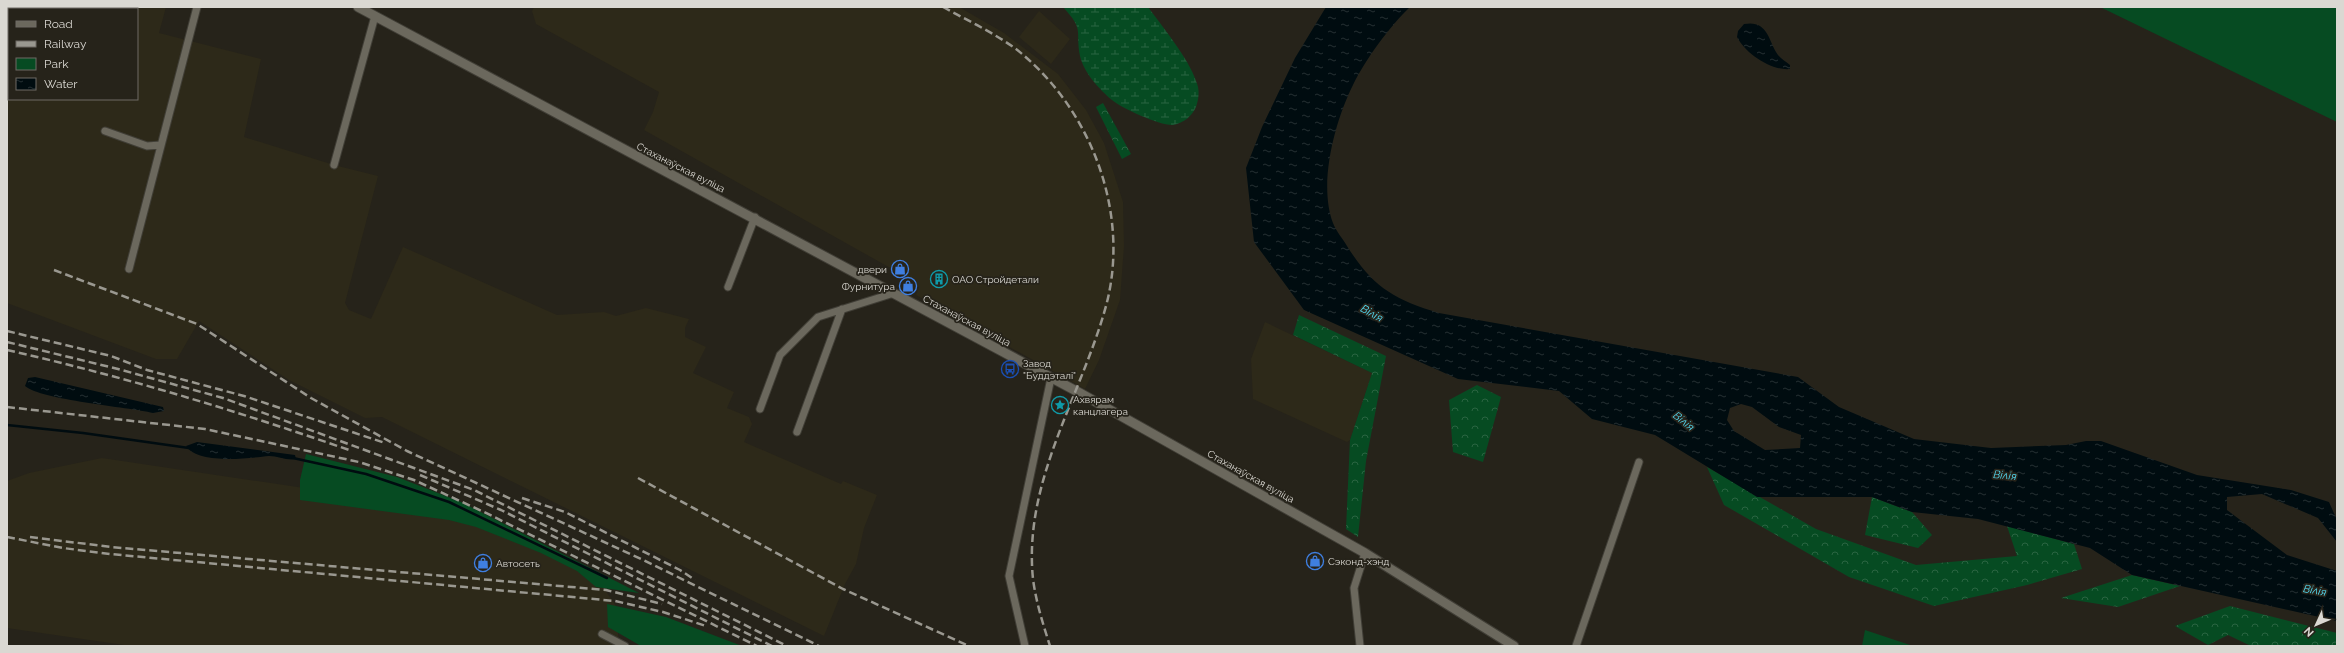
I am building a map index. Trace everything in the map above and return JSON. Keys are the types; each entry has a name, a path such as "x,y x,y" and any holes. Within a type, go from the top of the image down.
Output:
{"street":[{"path":"129,269 197,7"},
{"name":"Стаханаўская вуліца","path":"358,7 599,136 755,217 1051,378 1365,553 1514,646"},
{"path":"334,165 375,16"},
{"path":"105,131 147,146 162,145"},
{"path":"728,287 755,217"},
{"path":"760,409 780,355 818,317 894,293"},
{"path":"797,432 842,309"},
{"path":"1025,646 1010,576 1051,378"},
{"path":"1576,646 1639,462"},
{"path":"1360,646 1354,588 1365,553"},
{"path":"602,634 625,646"}],"shaded area":[{"path":"7,7 166,7 159,33 261,59 244,137 334,165 378,176 345,303 349,310 371,319 403,247 557,315 604,312 616,316 646,308 689,319 685,328 685,337 706,347 693,373 734,392 727,408 749,417 752,424 744,442 841,484 843,481 877,495 864,528 856,564 845,584 824,636 382,417 365,418 289,380 199,321 177,359 156,359 7,303"},
{"path":"534,7 959,7 1004,33 1058,74 1086,110 1104,143 1123,202 1124,246 1120,300 1099,360 1085,389 916,295 919,287 909,282 910,279 644,130 653,112 659,92 536,24 532,11"},
{"path":"1039,11 1070,39 1051,64 1019,37"},
{"path":"1265,322 1372,373 1350,440 1347,442 1253,399 1251,359"},
{"path":"102,458 445,509 596,577 616,606 619,646 131,646 7,628 7,481 29,473"}],"green space":[{"path":"1063,7 1148,7 1175,43 1193,72 1199,94 1196,107 1187,119 1181,123 1173,125 1160,123 1141,116 1124,107 1112,100 1102,91 1088,74 1082,62 1077,26"},
{"path":"2100,7 2337,7 2337,122"},
{"path":"1103,103 1131,154 1122,159 1096,107"},
{"path":"1299,315 1386,356 1366,461 1358,537 1346,529 1350,440 1372,373 1293,335"},
{"path":"1477,385 1501,397 1483,462 1453,452 1449,400"},
{"path":"306,454 397,477 461,502 639,593 596,587 577,571 541,553 476,527 449,520 300,500 300,480"},
{"path":"1707,467 1816,529 1916,565 2017,556 2007,526 2074,544 2082,569 2027,585 1934,606 1849,577 1724,505"},
{"path":"1872,497 1912,512 1932,535 1918,548 1865,535"},
{"path":"2132,575 2180,586 2118,607 2061,598"},
{"path":"607,604 666,617 742,646 641,646 608,627"},
{"path":"2230,606 2337,633 2337,646 2251,646 2228,635 2208,645 2175,626"},
{"path":"1865,630 1913,646 1862,646"}],"water":[{"name":"Вілія","path":"1326,7 1410,7 1378,44 1358,75 1346,100 1335,134 1328,172 1327,190 1329,207 1336,229 1357,260 1375,282 1397,296 1423,308 1439,313 1798,377 1839,407 1914,439 1991,448 2066,445 2086,441 2101,441 2197,475 2291,490 2329,502 2337,520 2337,542 2318,518 2262,494 2227,497 2227,510 2287,555 2337,571 2337,621 2132,575 2090,548 1978,519 1912,512 1872,497 1757,497 1655,435 1592,419 1559,391 1458,379 1304,310 1254,242 1246,168 1262,127 1295,58","holes":["1741,404 1752,407 1779,427 1801,435 1800,448 1765,450 1734,431 1727,420 1730,408"]},
{"path":"1751,23 1762,27 1768,35 1777,54 1790,65 1790,69 1775,67 1752,55 1737,37 1738,31 1744,24"},
{"path":"35,377 163,407 164,411 153,413 48,395 34,391 25,386 28,378"},
{"path":"197,442 295,455 296,459 269,456 225,459 201,456 192,452 186,446"}],"waterway":[{"path":"7,425 83,433 189,448"},
{"path":"293,458 366,474 449,502 607,578"}],"railway":[{"path":"943,7 1008,43 1042,73 1065,101 1084,132 1098,165 1108,199 1113,235 1112,271 1106,306 1095,340 1056,440 1045,474 1037,508 1032,543 1034,588 1050,646"},
{"path":"54,270 197,324 311,398 407,451 641,559 819,646"},
{"path":"7,331 111,356 147,370 244,396 385,443"},
{"path":"7,342 118,369 223,398 474,490 787,646"},
{"path":"7,350 138,383 266,422 352,451"},
{"path":"7,407 205,429 359,462 414,480 484,512 757,646"},
{"path":"420,475 501,510 772,646"},
{"path":"638,478 843,589 969,646"},
{"path":"522,498 565,512 680,570 695,580"},
{"path":"7,537 63,548 110,554 615,601 663,612 706,626"},
{"path":"30,537 111,547 606,590 662,604"}],"place":[{"name":"двери","path":"900,269"},
{"name":"ОАО Стройдетали","path":"939,279"},
{"name":"Фурнитура","path":"908,286"},
{"name":"Завод \"Буддэталі\"","path":"1010,369"},
{"name":"Ахвярам канцлагера","path":"1060,405"},
{"name":"Сэконд-хэнд","path":"1315,561"},
{"name":"Автосеть","path":"483,563"}]}
